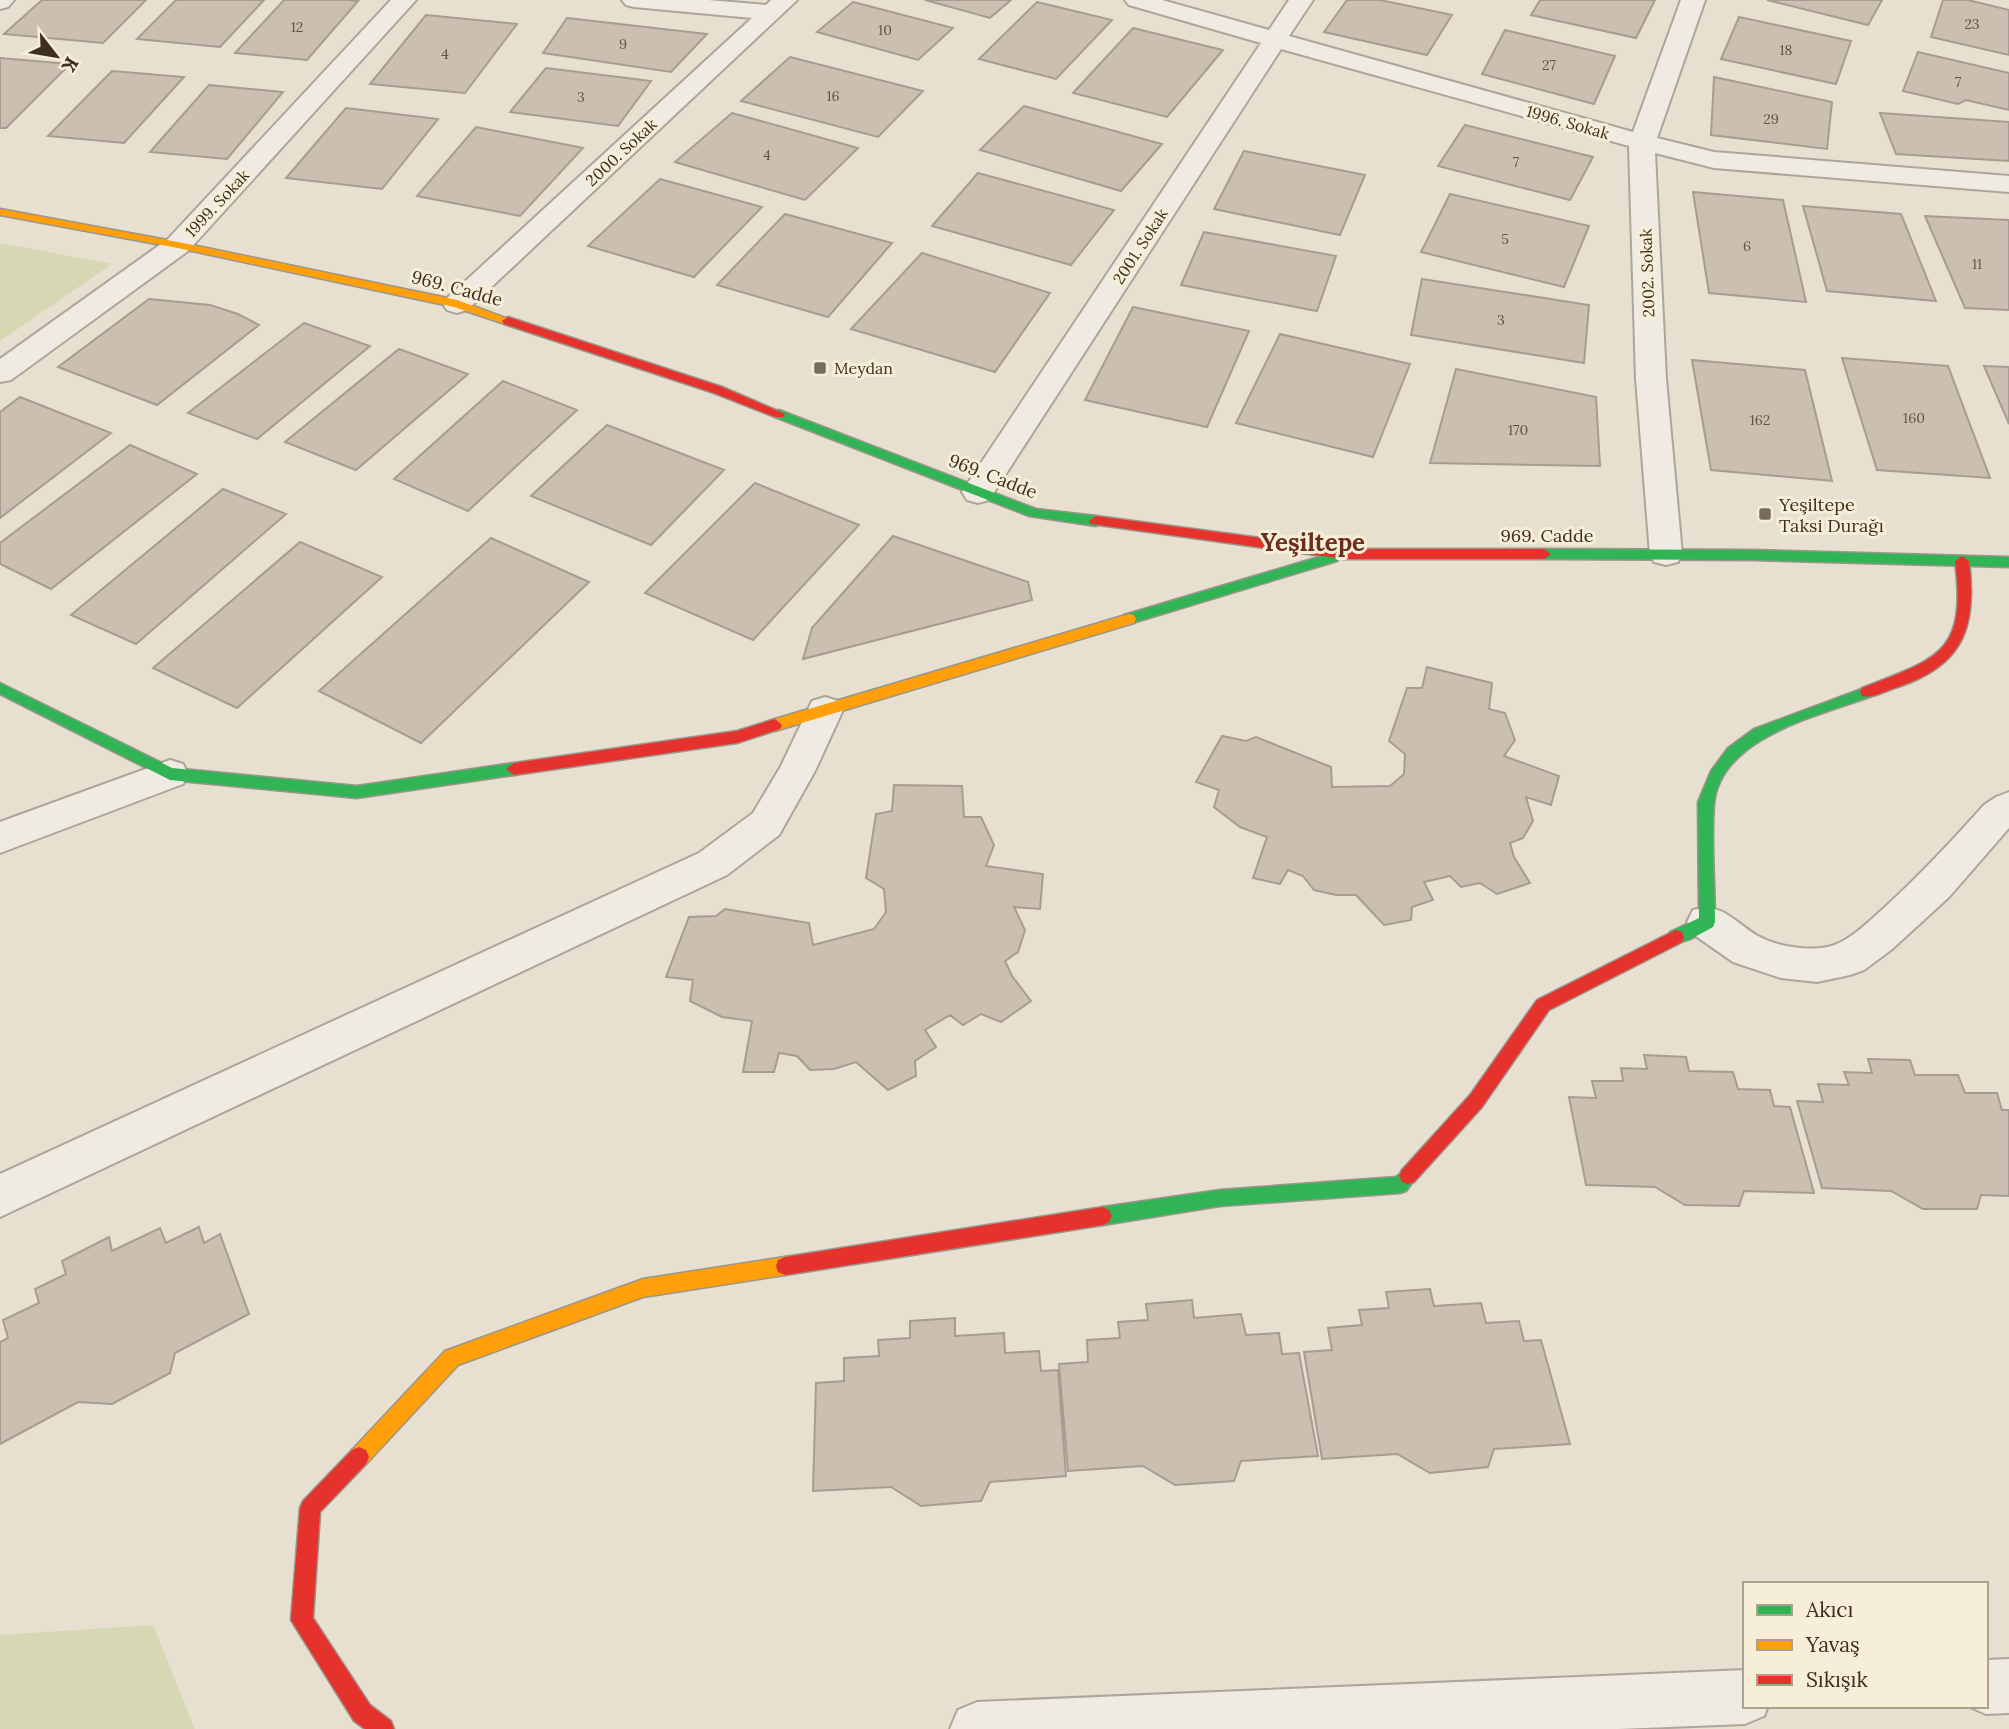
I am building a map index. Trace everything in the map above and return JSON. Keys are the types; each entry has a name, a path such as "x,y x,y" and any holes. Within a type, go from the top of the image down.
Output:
{"street":[{"name":"1999. Sokak","path":"0,373 178,245 404,0"},
{"path":"634,0 778,6"},
{"name":"1996. Sokak","path":"1137,0 1642,143 1714,160 2009,184"},
{"name":"2001. Sokak","path":"978,492 1278,39 1301,0"},
{"name":"2002. Sokak","path":"1666,554 1651,379 1642,143 1693,0"},
{"name":"2000. Sokak","path":"457,304 778,6"},
{"name":"969. Cadde","path":"0,212 178,245 457,304 718,390 1034,513 1344,554 1666,554 2009,562"},
{"path":"0,688 170,774 357,792 737,737 1344,554"},
{"path":"1707,922 1706,802 1716,775 1733,752 1759,733 1929,668 1949,650 1963,627 1968,597 1962,561"},
{"path":"0,1196 713,864 766,824 797,771 825,710"},
{"path":"0,838 170,774"},
{"path":"1707,922 1747,950 1781,961 1817,965 1850,958 1877,938 1935,886 1997,816 2009,807"},
{"path":"383,1729 362,1713 302,1619 310,1508 452,1359 643,1288 1220,1198 1401,1185 1476,1101 1543,1005 1707,922"},
{"path":"1988,1686 2009,1686"},
{"path":"977,1729 1743,1697"}],"green space":[{"path":"0,243 112,264 0,341"},
{"path":"153,1625 195,1729 0,1729 0,1635"}],"building":[{"path":"42,0 146,0 103,43 4,34"},
{"path":"176,0 264,0 220,47 137,39"},
{"path":"284,0 358,1 307,60 235,53"},
{"path":"925,0 1011,0 990,18"},
{"path":"1347,0 1380,0 1452,15 1427,55 1324,32"},
{"path":"1540,0 1655,0 1636,38 1531,15"},
{"path":"1767,0 1882,0 1868,25"},
{"path":"1943,0 1968,0 2009,10 2009,55 1931,37"},
{"path":"853,2 953,28 918,60 817,32"},
{"path":"1037,2 1112,20 1056,79 979,59"},
{"path":"426,15 517,24 465,93 370,84"},
{"path":"1739,17 1851,41 1836,84 1721,59"},
{"path":"567,18 707,34 671,72 543,53"},
{"path":"1133,28 1223,50 1167,117 1073,93"},
{"path":"1505,30 1615,56 1594,104 1482,74"},
{"path":"1918,52 2009,73 2009,110 1966,100 1958,104 1903,91"},
{"path":"790,57 923,91 878,137 741,101"},
{"path":"0,58 70,64 6,128 0,128"},
{"path":"546,68 651,81 618,126 510,112"},
{"path":"112,71 184,77 124,143 48,136"},
{"path":"1714,77 1832,102 1827,149 1711,135"},
{"path":"209,85 283,92 227,159 150,152"},
{"path":"1024,106 1162,144 1121,191 980,150"},
{"path":"346,108 438,119 382,189 286,178"},
{"path":"732,113 858,148 805,200 675,162"},
{"path":"1880,113 2009,122 2009,161 1896,154"},
{"path":"1465,125 1593,157 1570,200 1438,166"},
{"path":"476,127 583,148 520,216 417,196"},
{"path":"1244,151 1365,175 1340,235 1214,209"},
{"path":"978,173 1114,210 1071,265 932,226"},
{"path":"660,179 762,207 694,277 588,246"},
{"path":"1693,192 1783,200 1806,302 1709,293"},
{"path":"1450,194 1589,226 1564,287 1421,252"},
{"path":"1803,206 1901,214 1936,301 1827,291"},
{"path":"785,214 892,243 828,317 717,285"},
{"path":"1925,216 2009,220 2009,310 1965,308"},
{"path":"1204,232 1336,256 1317,311 1181,285"},
{"path":"922,253 1050,293 995,372 851,329"},
{"path":"1422,279 1589,305 1584,363 1411,335"},
{"path":"149,299 210,305 238,314 259,325 157,405 58,367"},
{"path":"1133,307 1249,331 1207,427 1085,400"},
{"path":"304,323 370,346 257,439 188,413"},
{"path":"1280,334 1410,364 1373,457 1236,423"},
{"path":"399,349 468,374 356,470 285,442"},
{"path":"1842,358 1948,366 1990,478 1877,470"},
{"path":"1692,360 1805,370 1832,481 1711,470"},
{"path":"1984,366 2009,367 2009,424"},
{"path":"1456,369 1596,397 1600,466 1430,463"},
{"path":"503,381 577,410 468,511 394,479"},
{"path":"20,397 111,433 0,518 0,412"},
{"path":"607,425 724,470 651,545 531,496"},
{"path":"130,445 197,474 51,589 0,564 0,543"},
{"path":"755,483 859,525 753,640 645,593"},
{"path":"223,489 286,514 136,644 71,615"},
{"path":"893,536 1028,582 1032,600 803,659 812,628"},
{"path":"491,538 589,582 421,743 319,691"},
{"path":"300,542 382,577 237,708 153,668"},
{"path":"1427,667 1492,683 1489,709 1505,713 1515,740 1504,756 1559,776 1551,805 1526,797 1533,821 1523,838 1510,843 1514,857 1530,883 1497,894 1480,883 1461,887 1450,876 1424,882 1433,900 1412,907 1411,920 1384,925 1356,895 1336,895 1314,890 1303,876 1288,870 1280,884 1253,878 1267,837 1240,827 1214,807 1219,790 1196,782 1222,736 1246,741 1256,737 1331,767 1332,787 1390,786 1404,774 1405,754 1389,741 1407,688 1422,688"},
{"path":"894,785 962,786 964,817 981,817 994,845 986,866 1043,874 1040,909 1014,907 1025,930 1018,952 1005,961 1012,976 1031,1001 1001,1022 981,1014 963,1025 950,1015 925,1030 936,1047 915,1061 916,1076 888,1090 856,1062 834,1069 810,1070 797,1056 779,1053 774,1072 743,1072 752,1021 722,1017 690,1001 693,980 666,977 689,917 716,916 725,909 809,923 813,945 874,929 886,912 884,889 866,878 876,814 892,811"},
{"path":"1644,1055 1686,1057 1689,1071 1733,1072 1738,1089 1770,1090 1774,1106 1790,1107 1814,1193 1744,1191 1739,1206 1685,1205 1655,1187 1586,1185 1569,1097 1596,1098 1592,1081 1623,1081 1621,1068 1647,1069"},
{"path":"1868,1059 1910,1060 1915,1075 1958,1075 1965,1093 1997,1093 2002,1110 2009,1110 2009,1196 1981,1195 1977,1209 1923,1209 1891,1191 1822,1188 1797,1101 1823,1102 1818,1084 1849,1085 1844,1072 1872,1073"},
{"path":"199,1227 204,1243 220,1234 249,1314 175,1353 170,1373 112,1404 78,1402 0,1444 0,1342 8,1338 3,1320 39,1303 35,1289 66,1274 62,1261 109,1237 112,1251 160,1228 166,1243"},
{"path":"1430,1289 1434,1306 1481,1303 1486,1323 1519,1321 1524,1341 1541,1340 1570,1444 1494,1449 1488,1467 1430,1473 1397,1454 1322,1459 1304,1352 1332,1350 1328,1328 1362,1325 1359,1310 1389,1308 1386,1292"},
{"path":"1192,1300 1194,1318 1241,1314 1246,1335 1279,1333 1282,1354 1299,1353 1318,1456 1241,1461 1234,1481 1175,1485 1143,1466 1068,1471 1059,1364 1088,1362 1087,1340 1120,1338 1118,1322 1148,1320 1146,1304"},
{"path":"955,1318 955,1336 1004,1333 1005,1353 1039,1351 1041,1371 1058,1370 1066,1476 990,1482 981,1501 921,1506 891,1487 813,1491 816,1383 844,1381 844,1358 879,1356 878,1340 910,1338 910,1321"}],"traffic: fast":[{"path":"779,414 1034,513 1096,521"},
{"path":"1544,554 1753,555 2009,562"},
{"path":"1129,619 1332,558"},
{"path":"0,688 170,774 357,792 514,769"},
{"path":"1676,937 1707,922 1706,802 1716,775 1733,752 1759,733 1867,692"},
{"path":"1103,1216 1220,1198 1400,1185 1408,1176"}],"traffic: slow":[{"path":"0,212 178,245 457,304 508,321"},
{"path":"775,725 1129,619"},
{"path":"359,1457 452,1358 643,1288 785,1266"}],"traffic: jam":[{"path":"508,321 718,390 779,414"},
{"path":"1096,521 1344,554 1544,554"},
{"path":"1867,692 1921,672 1951,647 1958,635 1964,606 1962,561"},
{"path":"514,769 737,737 775,725"},
{"path":"1408,1176 1476,1101 1543,1005 1676,937"},
{"path":"785,1266 1103,1216"},
{"path":"359,1457 310,1508 302,1620 362,1713 383,1729"}],"place":[{"name":"Meydan","path":"820,368"},
{"name":"Yeşiltepe Taksi Durağı","path":"1765,514"}],"district":[{"name":"Yeşiltepe","path":"1313,542"}]}
